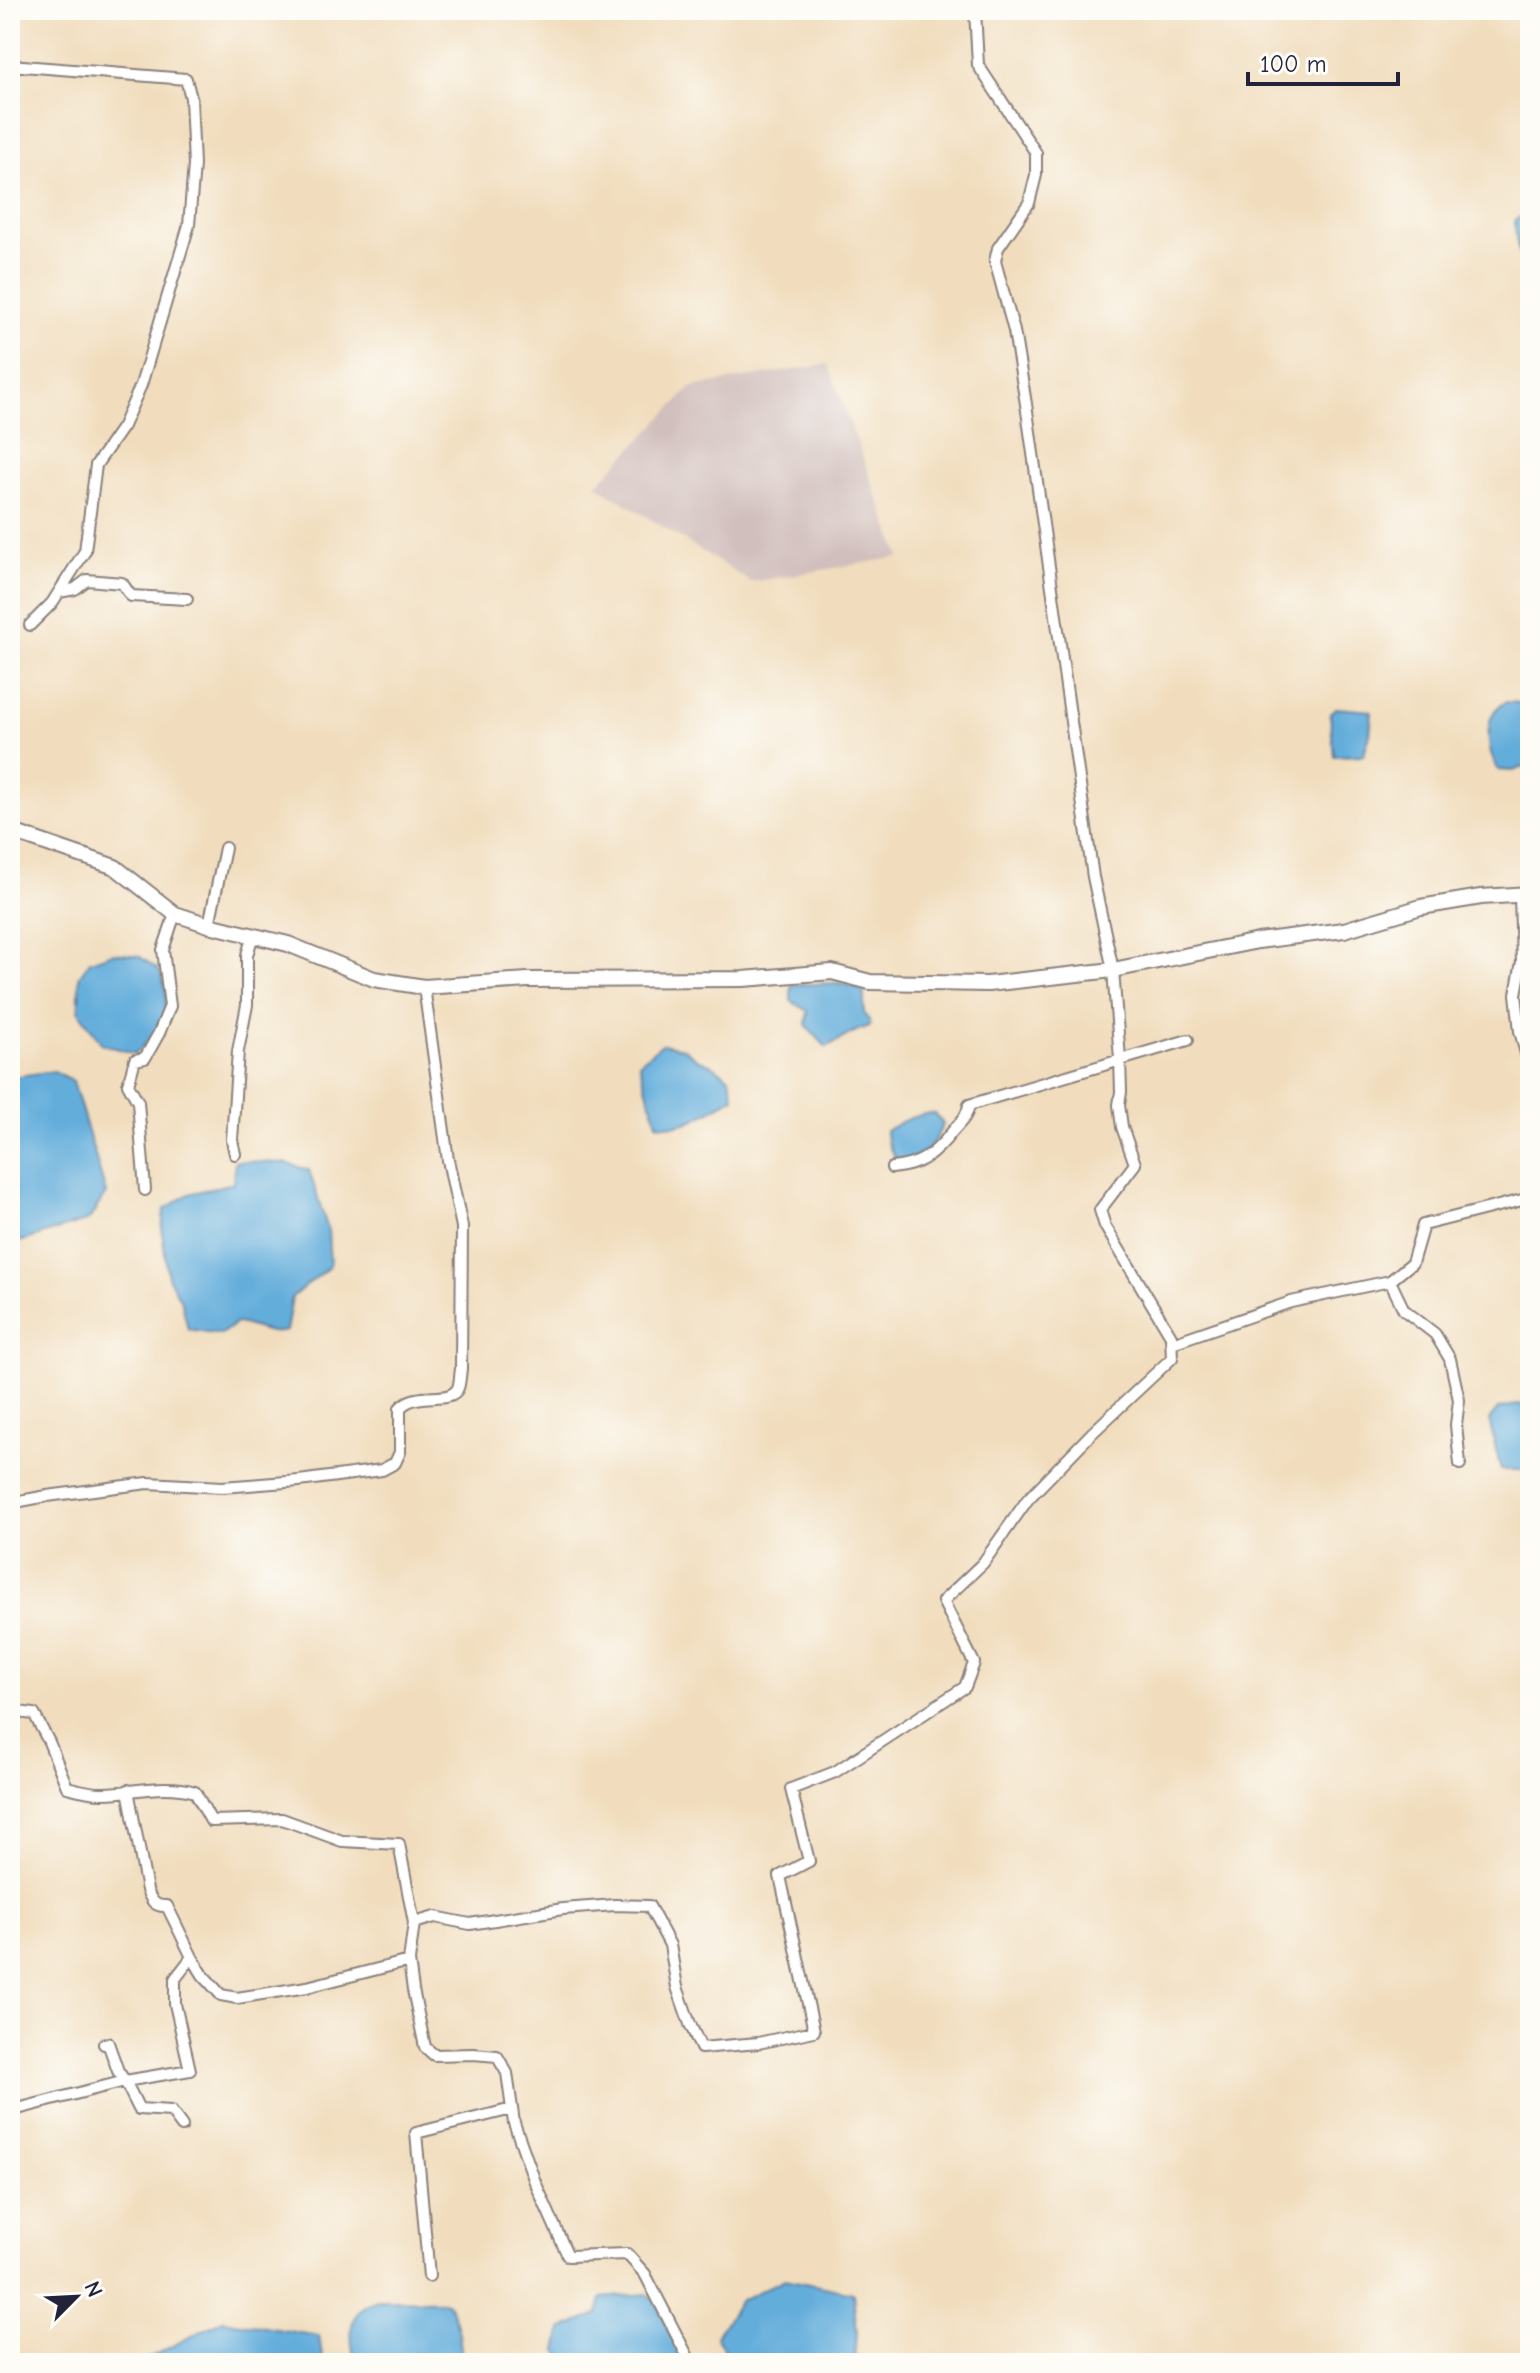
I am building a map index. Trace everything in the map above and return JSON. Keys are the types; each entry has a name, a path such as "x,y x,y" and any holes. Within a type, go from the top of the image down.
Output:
{"main road":[{"path":"10,831 115,867 175,914 288,944 374,979 424,987 528,980 743,979 832,972 870,982 988,984 1113,970 1258,941 1344,930 1421,907 1481,897 1525,894"}],"street":[{"path":"414,1923 435,1917 470,1924 563,1909 649,1906 670,1945 677,1987 701,2048 758,2043 814,2031 780,1876 809,1861 791,1789 835,1772 965,1687 974,1663 943,1601 983,1563 1028,1499 1172,1358 1171,1336 1105,1226 1100,1210 1135,1164 1122,1127 1113,970 1093,877 1026,404 1014,331 995,261 998,248 1029,203 1036,175 1036,153 978,65 975,10"},
{"path":"10,65 186,79 191,98 194,165 189,225 141,385 123,426 96,465 85,551 52,603 30,625"},
{"path":"59,592 75,589 87,580 122,583 131,596 187,599"},
{"path":"209,925 225,848"},
{"path":"1525,894 1522,962 1516,994 1520,1031 1530,1069"},
{"path":"145,1190 138,1102 128,1084 135,1060 145,1058 170,1006 163,950 175,914"},
{"path":"235,1154 232,1140 238,1051 247,1005 247,955 253,935"},
{"path":"10,1503 148,1483 222,1487 382,1470 395,1463 400,1452 400,1408 404,1403 424,1396 439,1398 453,1394 459,1387 462,1227 448,1160 424,987"},
{"path":"892,1168 910,1166 938,1151 968,1116 969,1105 1188,1040"},
{"path":"1172,1343 1291,1302 1390,1281 1412,1263 1423,1225 1530,1198"},
{"path":"1390,1281 1404,1310 1435,1334 1450,1359 1459,1400 1456,1425 1460,1464"},
{"path":"10,1711 34,1714 67,1787 102,1794 182,1788 195,1792 211,1821 282,1819 342,1841 399,1844 414,1923 409,1961 425,2047 434,2055 497,2056 507,2073 514,2123 535,2182 568,2256 627,2254 645,2274 691,2363"},
{"path":"128,1790 152,1903 167,1906 192,1957 221,1995 237,1998 325,1983 409,1961"},
{"path":"10,2111 125,2081 190,2070 175,2004 175,1979 192,1957"},
{"path":"104,2044 108,2043 118,2071 139,2109 171,2111 182,2126"},
{"path":"429,2276 416,2133 512,2109"}],"shaded area":[{"path":"828,364 900,557 751,582 596,485 692,387"}],"water":[{"path":"1523,215 1530,218 1530,273 1520,254 1516,234 1515,220"},
{"path":"1507,702 1530,704 1530,765 1513,771 1498,770 1489,742 1493,714"},
{"path":"1336,708 1372,711 1370,735 1363,755 1334,756 1330,714"},
{"path":"113,953 139,956 160,971 165,987 165,1005 160,1021 152,1036 135,1054 102,1044 79,1012 79,977 90,961"},
{"path":"839,983 856,987 864,993 864,1013 870,1026 826,1047 806,1025 808,1011 791,1001 791,985"},
{"path":"662,1044 683,1048 730,1078 734,1097 687,1122 677,1125 657,1123 639,1063"},
{"path":"54,1071 73,1081 106,1193 89,1220 10,1245 10,1077"},
{"path":"934,1113 943,1124 931,1145 922,1154 900,1162 890,1148 886,1131 909,1119"},
{"path":"235,1161 285,1163 309,1170 328,1230 330,1266 292,1297 286,1331 267,1331 236,1323 221,1334 188,1329 182,1303 168,1277 162,1231 164,1210 189,1194 233,1183"},
{"path":"1520,1404 1530,1411 1530,1470 1501,1470 1489,1420 1498,1409"},
{"path":"785,2279 853,2293 857,2332 855,2363 733,2363 716,2336 740,2300"},
{"path":"647,2294 656,2302 683,2362 569,2363 557,2350 562,2329 598,2314 602,2298"},
{"path":"378,2300 447,2303 457,2324 462,2363 355,2363 352,2325 360,2310"},
{"path":"223,2320 319,2336 323,2363 139,2363"}]}
